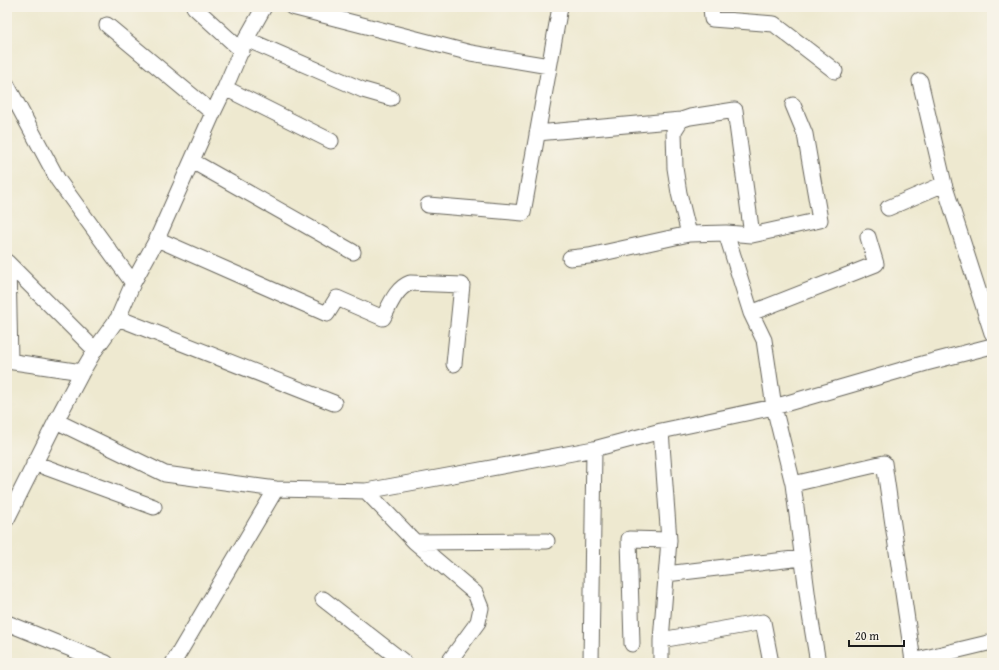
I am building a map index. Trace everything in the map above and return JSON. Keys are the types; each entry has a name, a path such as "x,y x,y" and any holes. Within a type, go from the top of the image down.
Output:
{"street":[{"path":"194,7 244,45 363,90 390,98"},
{"path":"7,519 11,501 34,463 82,372 95,350 118,318 133,283 157,240 244,45 264,7"},
{"path":"292,7 471,54 549,66"},
{"path":"428,204 523,213 560,7"},
{"path":"711,7 712,19 774,24 835,71"},
{"path":"107,25 213,113"},
{"path":"920,81 944,184 992,333"},
{"path":"7,85 58,180 133,283"},
{"path":"226,88 331,141"},
{"path":"570,258 589,256 690,234 752,234 820,220 806,134 792,105"},
{"path":"537,133 681,120 690,117 735,110 752,234"},
{"path":"681,120 674,131 675,168 679,193 690,234"},
{"path":"192,161 353,252"},
{"path":"888,208 944,184"},
{"path":"726,233 751,313 764,340 774,407 793,484 802,558 818,663"},
{"path":"751,313 876,264 868,237"},
{"path":"157,240 327,314 337,298 383,318 398,291 403,286 410,283 462,285 454,364"},
{"path":"8,263 95,350"},
{"path":"8,263 9,361 82,372"},
{"path":"118,318 334,403"},
{"path":"56,421 165,474 276,489 366,491 594,449 661,431 774,407 992,346"},
{"path":"661,431 669,540 661,640 662,663"},
{"path":"591,663 594,449"},
{"path":"34,463 154,507"},
{"path":"793,484 884,463 913,661 992,642"},
{"path":"173,663 276,489"},
{"path":"366,491 415,542 475,593 482,608 478,622 448,663"},
{"path":"632,644 629,540 669,540"},
{"path":"415,542 547,541"},
{"path":"666,574 802,558"},
{"path":"323,599 404,663"},
{"path":"661,640 763,622 771,663"},
{"path":"7,623 106,663"}]}
